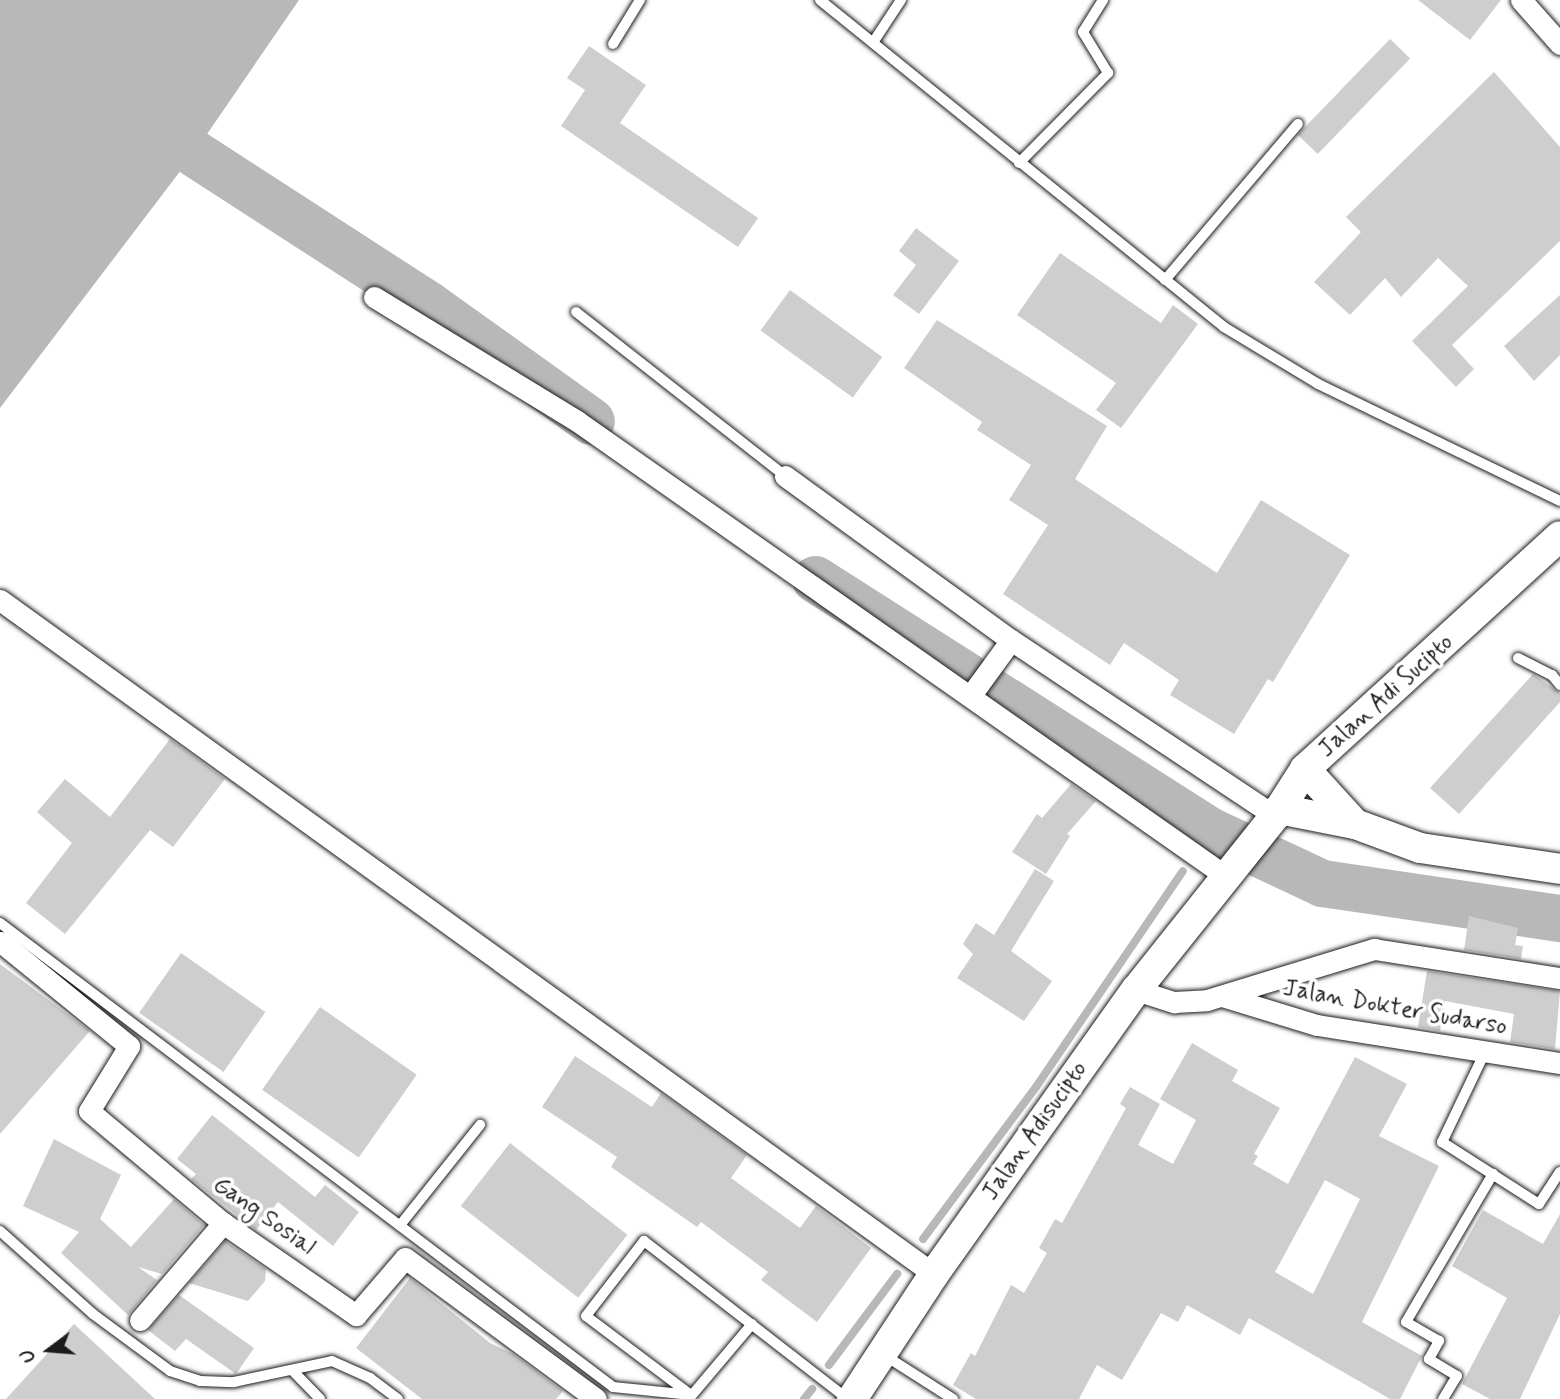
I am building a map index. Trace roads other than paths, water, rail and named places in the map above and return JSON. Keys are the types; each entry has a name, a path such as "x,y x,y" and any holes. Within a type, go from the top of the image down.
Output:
{"main road":[{"name":"Jalan Adi Sucipto","path":"1229,874 1277,812 1305,769 1560,536"},
{"path":"1305,769 1355,824"},
{"path":"1277,812 1355,824 1420,848 1560,869"},
{"name":"Jalan Adisucipto","path":"850,1399 884,1355 934,1274 1136,990 1229,874"}],"street":[{"path":"1521,0 1560,44"},
{"path":"374,297 577,421 1229,874"},
{"path":"785,476 1011,640 1277,812"},
{"path":"0,600 934,1274"},
{"path":"971,695 1011,640"},
{"name":"Gang Sosial","path":"1,942 129,1046 89,1111 223,1223 356,1315 405,1258 596,1399"},
{"path":"1136,990 1187,1003 1222,996 1374,950 1560,978"},
{"name":"Jalan Dokter Sudarso","path":"1222,996 1317,1025 1560,1063"},
{"path":"140,1320 223,1223"}],"lane":[{"path":"613,44 640,0"},
{"path":"820,0 874,41 1019,163 1224,327 1318,384 1560,501"},
{"path":"874,41 901,0"},
{"path":"1019,163 1108,73 1083,32 1103,0"},
{"path":"1165,280 1298,124"},
{"path":"576,312 785,476"},
{"path":"1518,658 1552,675 1560,685"},
{"path":"0,923 613,1387 694,1397"},
{"path":"1485,1052 1442,1142 1539,1204 1560,1172"},
{"path":"401,1224 480,1125"},
{"path":"1443,1399 1457,1376 1429,1359 1439,1341 1406,1322 1493,1174"},
{"path":"0,1231 93,1314 170,1371 200,1381 234,1382 332,1361 370,1378 398,1399"},
{"path":"694,1397 586,1316 644,1241 850,1399"},
{"path":"694,1397 752,1324"},
{"path":"884,1355 953,1399"},
{"path":"293,1371 320,1399"}],"waterway":[{"path":"194,153 429,305 591,421"},
{"path":"815,579 1211,831 1322,883 1560,918"},
{"path":"1207,836 1211,831"},
{"path":"923,1239 1036,1087 1183,871"},
{"path":"829,1365 897,1274"},
{"path":"804,1399 812,1389"}]}
